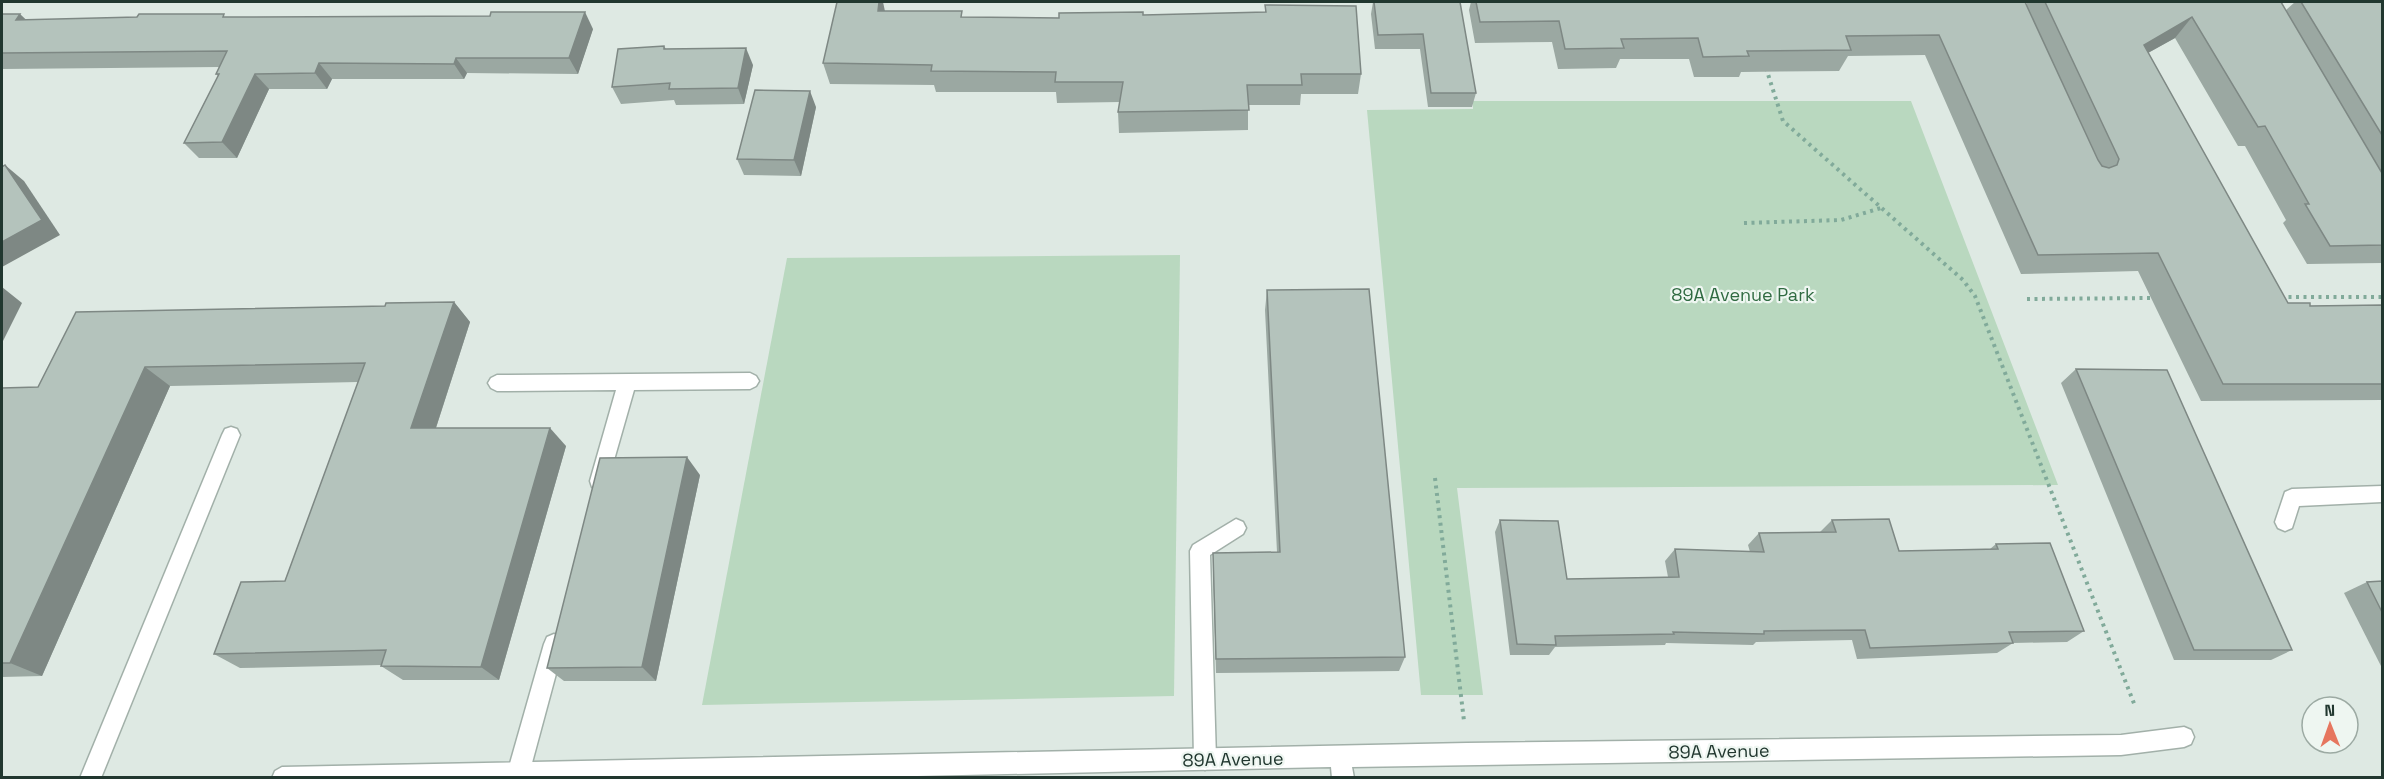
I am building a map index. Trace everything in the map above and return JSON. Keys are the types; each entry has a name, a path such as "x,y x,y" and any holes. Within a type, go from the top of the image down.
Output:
{"street":[{"path":"496,383 750,381"},
{"path":"595,496 627,382"},
{"path":"90,777 231,435"},
{"path":"2285,522 2292,498 2382,494"},
{"path":"1205,759 1200,551 1236,528"},
{"path":"518,774 561,621"},
{"name":"89A Avenue","path":"282,777 602,775 1205,759 1342,768 2121,745 2184,737"}],"path":[{"path":"1765,67 1783,121 1963,280 1975,296 2135,706"},
{"path":"1744,223 1840,220 1881,208"},
{"path":"2276,297 2382,297"},
{"path":"2026,299 2157,298"},
{"path":"1435,478 1464,723"}],"green space":[{"name":"89A Avenue Park","path":"1473,101 1911,101 2058,485 1457,488 1483,695 1421,695 1367,110 1473,109"},
{"path":"1180,255 1174,696 702,705 787,258"}],"building":[{"path":"837,2 879,2 878,11 962,11 961,17 1059,18 1059,13 1143,12 1143,15 1266,12 1265,5 1356,6 1361,74 1301,74 1302,85 1247,85 1249,110 1118,112 1123,82 1055,82 1056,72 931,71 932,65 823,63"},
{"path":"1374,2 1460,2 1476,93 1431,93 1423,34 1378,35"},
{"path":"1476,2 2025,2 2098,160 2102,166 2109,168 2117,165 2119,159 2045,2 2281,2 2382,173 2382,245 2330,246 2305,204 2309,204 2265,126 2258,127 2192,17 2144,45 2288,303 2310,303 2310,306 2382,305 2382,384 2223,384 2158,253 2038,255 1939,35 1846,36 1851,50 1747,51 1749,56 1703,57 1698,38 1621,39 1624,48 1565,49 1559,21 1480,22"},
{"path":"2301,2 2382,2 2382,135"},
{"path":"491,12 585,12 569,58 456,58 454,64 319,63 315,73 255,74 222,142 184,143 219,74 216,74 227,51 2,53 2,14 20,14 16,20 137,17 139,14 224,14 223,17 490,16"},
{"path":"664,46 664,49 746,48 738,88 669,89 670,83 612,87 618,49"},
{"path":"755,90 810,91 794,160 737,159"},
{"path":"5,165 42,220 2,242 2,167"},
{"path":"1369,289 1405,657 1216,659 1213,553 1280,552 1267,290"},
{"path":"454,302 411,428 550,428 481,667 381,666 386,650 214,654 241,582 285,581 365,363 145,367 10,663 2,663 2,388 38,387 76,312 385,306 386,303"},
{"path":"2076,369 2167,370 2292,650 2194,650"},
{"path":"687,457 642,667 547,668 600,458"},
{"path":"1889,519 1899,551 1998,549 1996,544 2050,543 2084,631 2009,632 2013,643 1870,648 1865,630 1764,631 1764,634 1673,632 1674,634 1555,636 1556,645 1517,644 1500,520 1558,521 1567,579 1679,577 1675,549 1764,552 1759,533 1836,532 1832,520"},
{"path":"2382,581 2382,612 2367,582"}]}
